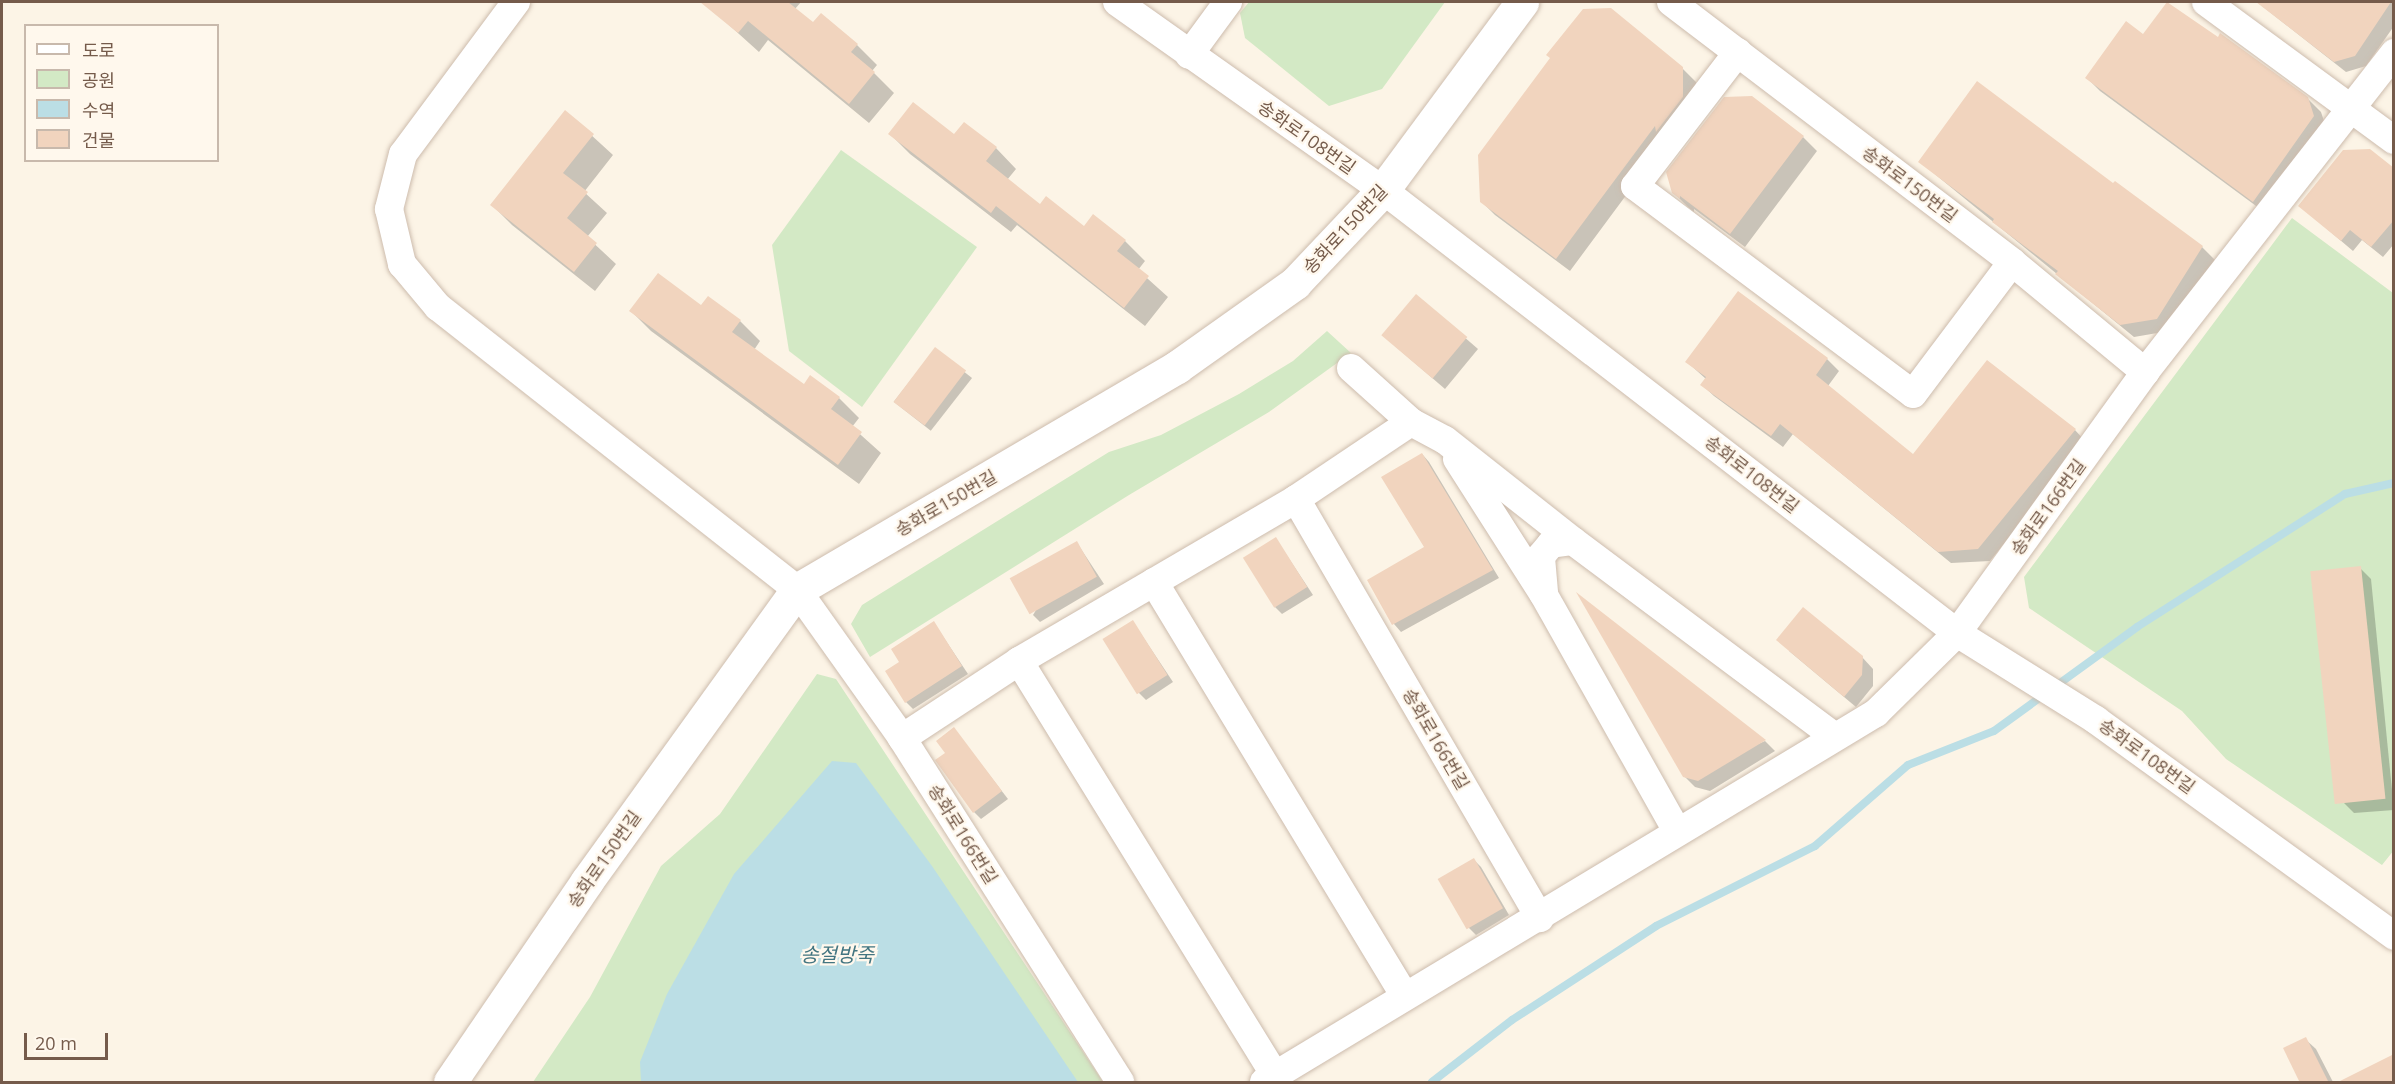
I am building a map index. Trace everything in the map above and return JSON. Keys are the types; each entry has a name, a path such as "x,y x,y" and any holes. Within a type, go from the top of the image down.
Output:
{"street":[{"name":"송화로166번길","path":"516,2 403,154 389,209 402,264 438,307 797,590 902,738 1120,1083"},
{"name":"송화로108번길","path":"1117,2 1383,190 1957,633 2096,720 2394,936"},
{"path":"1189,55 1228,2"},
{"name":"송화로150번길","path":"450,1083 587,881 797,590 1177,367 1295,283 1383,190 1522,2"},
{"name":"송화로150번길","path":"1671,2 2012,262 2145,372"},
{"path":"2206,2 2394,140"},
{"path":"1738,52 1635,186 1913,394 2012,262"},
{"name":"송화로166번길","path":"1019,662 1270,1079 1405,996 1540,918 1677,831 1876,713 1957,633 2145,372 2394,53"},
{"path":"1350,368 1412,422 1445,440 1573,541 1835,737"},
{"path":"902,738 1019,662 1296,499 1412,422"},
{"path":"1445,440 1544,595 1677,831"},
{"name":"송화로166번길","path":"1296,499 1540,918"},
{"path":"1544,595 1542,556 1551,544 1573,541"},
{"path":"1154,582 1405,996"}],"green space":[{"path":"1249,2 1445,2 1382,89 1329,106 1245,38 1240,13"},
{"path":"841,150 977,247 862,407 789,351 772,245"},
{"path":"2292,218 2393,293 2394,850 2382,865 2226,759 2182,711 2029,608 2024,577"},
{"path":"1327,331 1351,353 1269,412 1129,495 870,657 851,624 862,605 1109,452 1161,435 1239,394 1293,361"},
{"name":"송절방죽","path":"817,674 836,679 1103,1082 533,1082 590,997 661,866 720,814"}],"water":[{"name":"송절방죽","path":"832,761 856,763 932,866 1078,1082 641,1082 640,1062 667,994 734,874"}],"building":[{"path":"700,2 788,2 813,22 821,13 858,44 851,52 875,72 849,104 748,21 738,33"},
{"path":"2167,2 2218,37 2220,33 2308,97 2314,116 2253,202 2085,78 2126,21 2143,34"},
{"path":"2256,2 2391,2 2355,56 2334,62"},
{"path":"1611,8 1683,67 1683,97 1656,132 1655,126 1556,259 1480,202 1478,155 1550,58 1546,55 1583,9"},
{"path":"1977,81 2113,183 2115,181 2203,246 2157,319 2120,325 2055,274 2058,271 1992,222 1994,219 1918,162"},
{"path":"1752,96 1804,136 1730,234 1680,196 1680,199 1672,193 1666,172 1724,97"},
{"path":"913,102 954,134 964,122 997,147 986,161 1040,204 1046,196 1084,226 1093,214 1126,240 1117,251 1149,276 1124,308 996,206 991,213 888,134"},
{"path":"565,110 594,134 563,173 588,192 567,218 597,243 574,272 490,205"},
{"path":"2370,149 2394,168 2394,220 2371,247 2350,230 2341,241 2298,206 2343,150"},
{"path":"658,273 701,305 708,296 741,320 732,332 804,384 810,375 840,397 831,409 862,432 838,465 629,311"},
{"path":"1738,291 1828,358 1816,375 1913,454 1987,360 2076,429 1978,549 1938,552 1780,424 1771,436 1700,385 1706,377 1685,362"},
{"path":"1416,294 1467,337 1433,378 1381,335"},
{"path":"935,347 966,370 925,426 893,402"},
{"path":"1422,453 1493,570 1392,625 1367,580 1424,547 1381,477"},
{"path":"1276,537 1307,587 1274,608 1243,558"},
{"path":"1077,541 1097,577 1030,614 1010,578"},
{"path":"2361,566 2385,799 2335,804 2310,571"},
{"path":"1576,592 1766,740 1698,781 1683,777"},
{"path":"1803,607 1863,656 1862,675 1844,697 1776,640"},
{"path":"1133,620 1167,675 1137,694 1102,639"},
{"path":"934,621 962,666 905,703 885,671 899,662 891,649"},
{"path":"954,727 1002,791 973,813 935,760 945,753 936,741"},
{"path":"1474,858 1503,908 1467,929 1438,879"},
{"path":"2306,1037 2329,1083 2300,1083 2283,1048"},
{"path":"2394,1054 2394,1083 2336,1083"}],"waterway":[{"path":"1432,1082 1512,1020 1656,926 1815,846 1908,765 1994,731 2137,627 2345,494 2394,483"}]}
